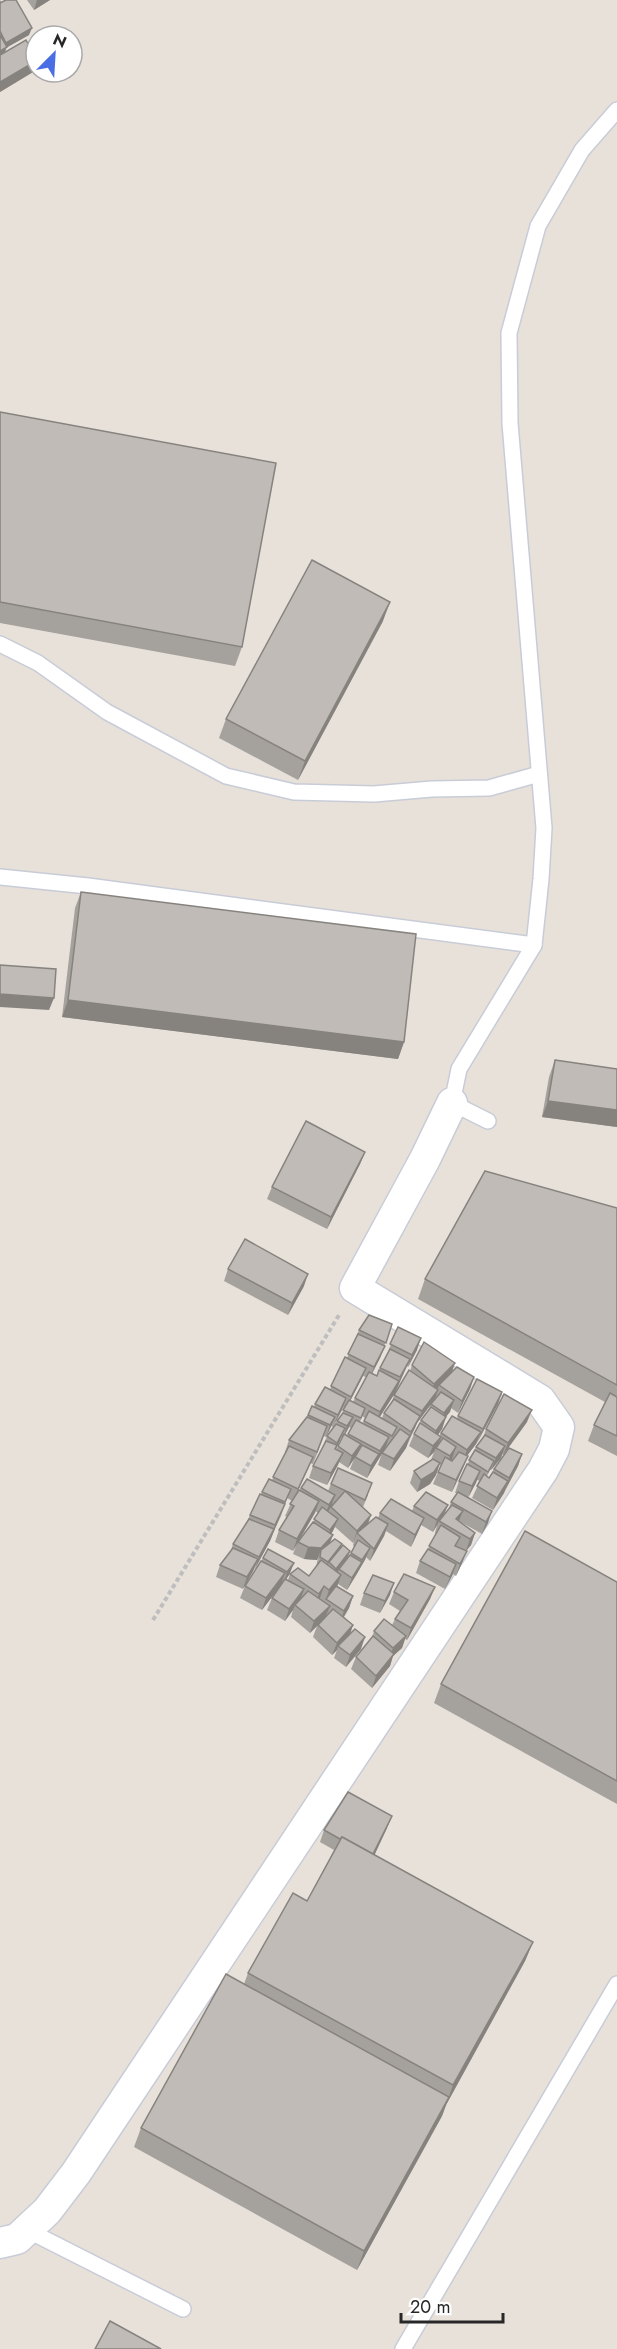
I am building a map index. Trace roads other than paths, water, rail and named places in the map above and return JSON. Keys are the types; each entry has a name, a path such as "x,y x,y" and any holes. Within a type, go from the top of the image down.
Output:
{"street":[{"path":"0,2243 17,2239 27,2230 47,2211 76,2173 543,1470 554,1449 559,1427 540,1400 355,1288 425,1159 452,1103"}],"lane":[{"path":"488,1121 452,1103 459,1069 534,945 544,828 510,423 509,333 537,226 582,150 617,110"},
{"path":"0,644 38,663 106,712 226,776 294,792 374,794 432,789 489,788 538,774"},
{"path":"0,877 534,945"},
{"path":"403,2349 617,1984"},
{"path":"27,2230 183,2309"}]}
